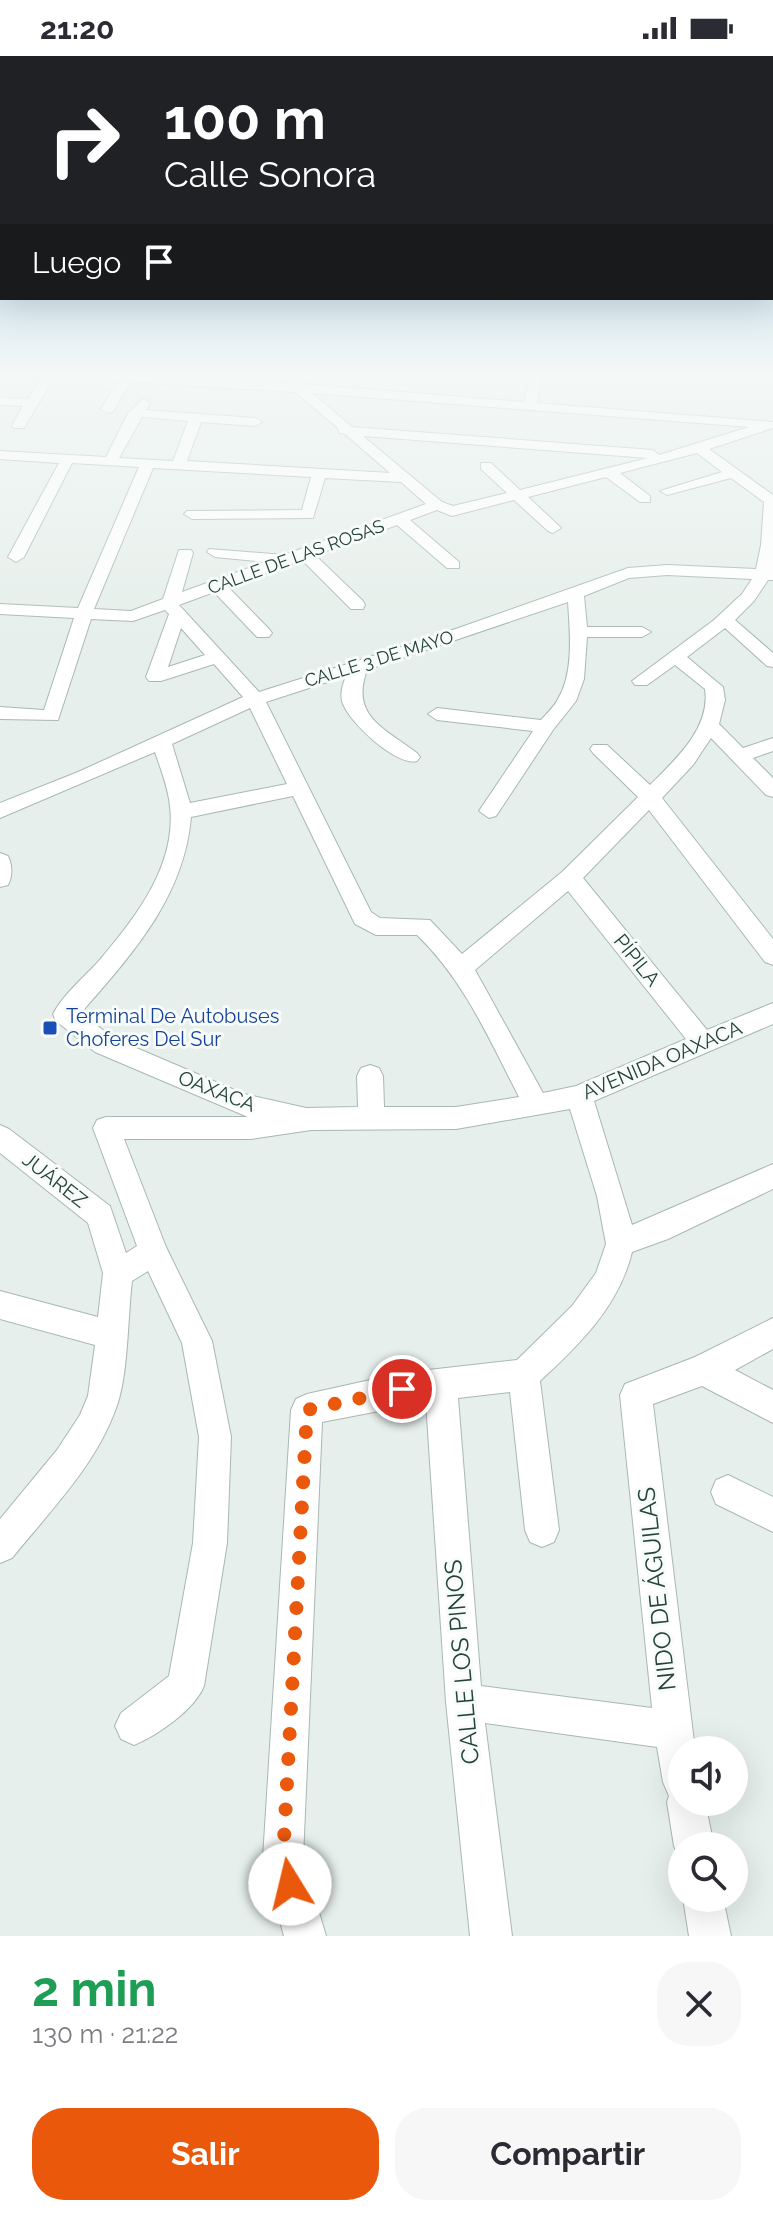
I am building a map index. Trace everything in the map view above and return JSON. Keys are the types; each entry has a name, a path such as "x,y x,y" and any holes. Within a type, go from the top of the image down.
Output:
{"street":[{"path":"16,557 67,460"},
{"path":"105,460 406,478"},
{"path":"179,464 181,460"},
{"path":"382,460 437,505"},
{"name":"CALLE DE LAS ROSAS","path":"0,609 133,616 174,609 218,586 437,505 452,511 657,460"},
{"path":"715,460 769,496 768,554 764,579 773,597"},
{"path":"0,713 51,716 84,613 148,462"},
{"path":"486,466 553,528"},
{"path":"609,472 645,499"},
{"path":"667,491 734,473"},
{"path":"192,514 308,515 319,474"},
{"path":"400,519 453,565"},
{"path":"215,552 288,560"},
{"path":"185,553 174,609 155,677 217,657"},
{"path":"305,554 357,605"},
{"name":"CALLE 3 DE MAYO","path":"0,811 255,699 576,594 601,581 628,573 667,570 764,579"},
{"path":"641,681 724,619 764,579"},
{"path":"218,586 263,633"},
{"path":"489,811 546,726 567,701 575,679 579,632 576,594"},
{"path":"174,609 255,699 363,918 376,927 422,926 441,942 462,967 536,1105"},
{"path":"724,619 773,662"},
{"path":"579,632 642,632"},
{"path":"462,967 570,878 686,761 709,725 716,700 714,687 674,656"},
{"path":"359,665 351,692 352,706 362,718 410,757"},
{"path":"437,714 546,726"},
{"path":"709,725 773,790"},
{"name":"OAXACA","path":"162,742 181,812 168,878 138,931 65,1014 104,1045 241,1104 311,1119"},
{"path":"740,756 773,744"},
{"path":"600,749 650,797 773,956"},
{"path":"181,812 301,788"},
{"path":"0,861 0,879"},
{"name":"PÍPILA","path":"570,878 703,1043"},
{"name":"AVENIDA OAXACA","path":"311,1119 456,1118 579,1096 773,1013"},
{"path":"370,1076 372,1119"},
{"path":"305,1936 283,1858 307,1410 402,1389 441,1387 524,1375 582,1318 603,1288 621,1242 579,1096"},
{"path":"134,1726 186,1686 210,1543 215,1437 197,1341 154,1252 106,1128 251,1128 311,1119"},
{"name":"JUÁREZ","path":"0,1137 100,1215 118,1273"},
{"path":"621,1242 658,1230 773,1176"},
{"path":"0,1546 69,1462 91,1426 104,1397 118,1273 154,1252"},
{"path":"0,1305 111,1335"},
{"path":"703,1370 773,1333"},
{"path":"703,1370 773,1407"},
{"name":"NIDO DE ÁGUILAS","path":"674,1736 636,1395 703,1370"},
{"path":"524,1375 542,1530"},
{"name":"CALLE LOS PINOS","path":"441,1387 464,1702 491,1936"},
{"path":"728,1492 773,1515"},
{"path":"464,1702 673,1730"},
{"path":"706,1912 710,1936"}],"place":[{"name":"Terminal De Autobuses Choferes Del Sur","path":"50,1028"}],"route":[{"path":"290,1884 283,1858 307,1410 402,1389"}]}
